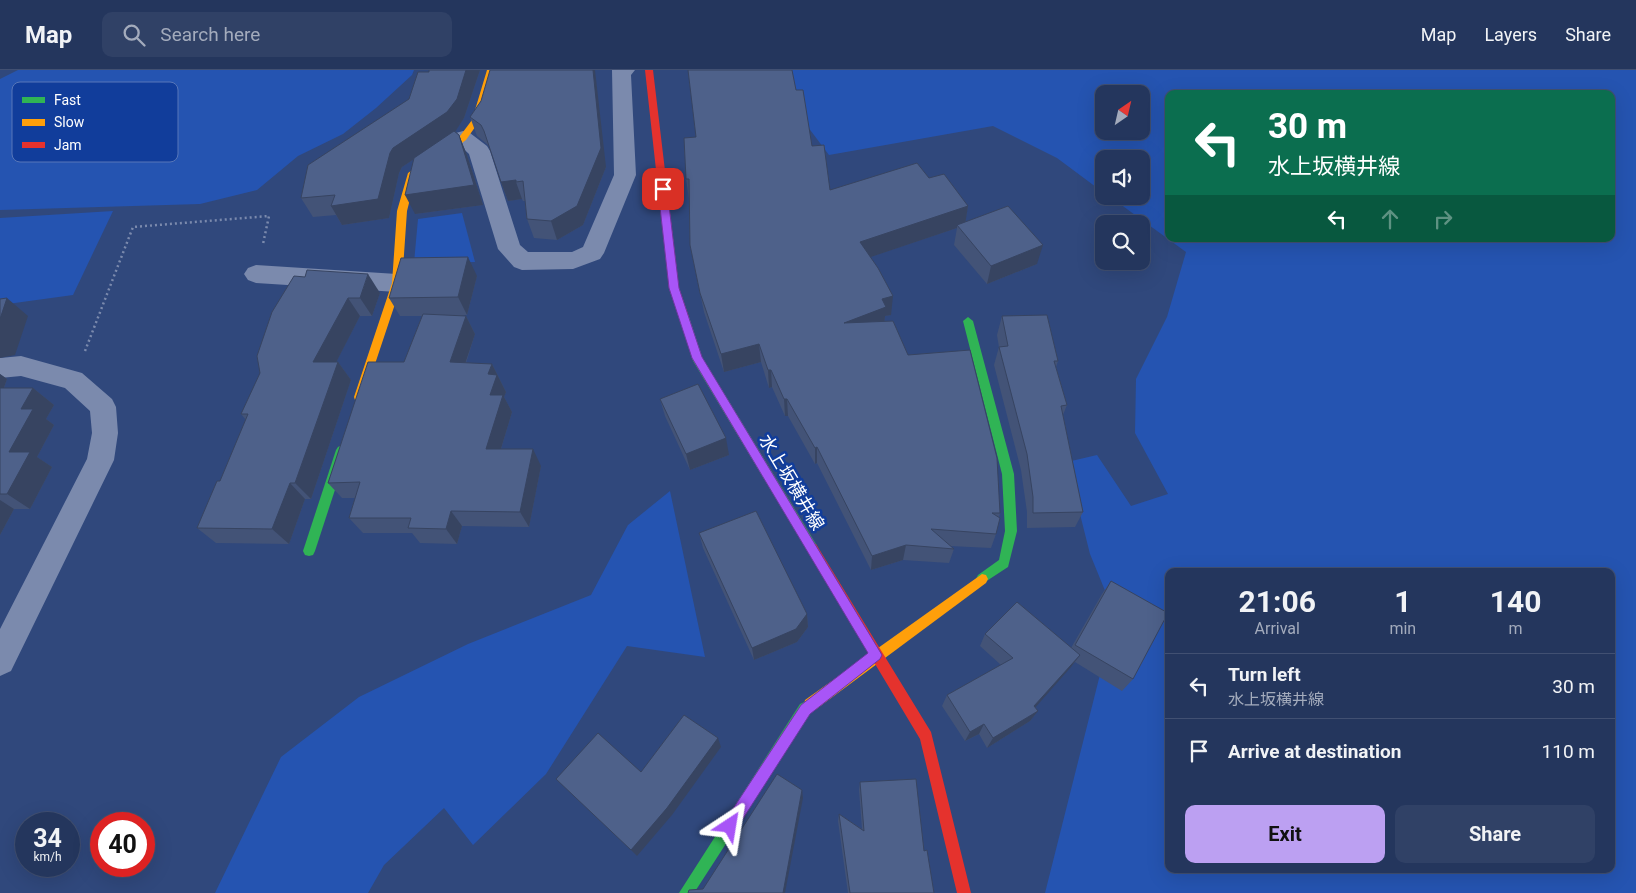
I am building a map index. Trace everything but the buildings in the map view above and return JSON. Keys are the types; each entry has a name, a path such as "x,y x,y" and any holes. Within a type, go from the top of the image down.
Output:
{"street":[{"path":"354,412 397,283 402,211 412,173 464,138 476,120 491,70"},
{"path":"464,138 479,151 510,249 522,261 573,260 592,254 625,175 621,72 625,70"},
{"name":"水上坂横井線","path":"649,70 674,288 697,358 926,737 964,893"},
{"path":"256,274 397,283"},
{"path":"686,893 806,710 876,655 1004,563 1012,531 1008,474 968,321"},
{"path":"0,368 20,366 73,380 103,407 105,433 100,460 0,661"},
{"path":"309,551 345,440"}],"path":[{"path":"73,380 133,227 269,216 256,274"}],"shaded area":[{"path":"18,70 414,70 412,75 376,108 343,134 298,156 257,190 200,204 0,210 0,79"},
{"path":"783,70 1636,70 1636,893 1045,893 1115,615 1090,554 1067,462 1097,455 1131,506 1168,494 1135,433 1136,379 1167,317 1186,252 1172,242 1615,242 1615,90 1165,90 1165,237 1150,226 1150,215 1135,215 1121,205 1150,205 1150,150 1095,150 1095,186 1057,158 993,126 829,155 805,123"},
{"path":"113,211 73,295 0,305 0,218"},
{"path":"462,213 475,262 414,263 418,219"},
{"path":"670,491 705,657 627,646 546,774 473,845 444,808 384,865 368,893 215,893 281,757 359,697 468,644 591,595 628,525"}],"traffic: fast":[{"path":"684,317 697,358 812,548"},
{"path":"968,321 1008,474 1011,531 1004,563 982,579"},
{"path":"309,551 342,450"},
{"path":"686,893 805,709 810,705"}],"traffic: slow":[{"path":"359,397 397,283 402,211 412,173 463,138 476,120 491,70"},
{"path":"810,705 982,579"}],"traffic: jam":[{"path":"649,70 674,288 684,317"},
{"path":"812,548 926,737 964,893"}],"route":[{"path":"663,189 674,288 697,358 876,655 806,710 730,826"}]}
